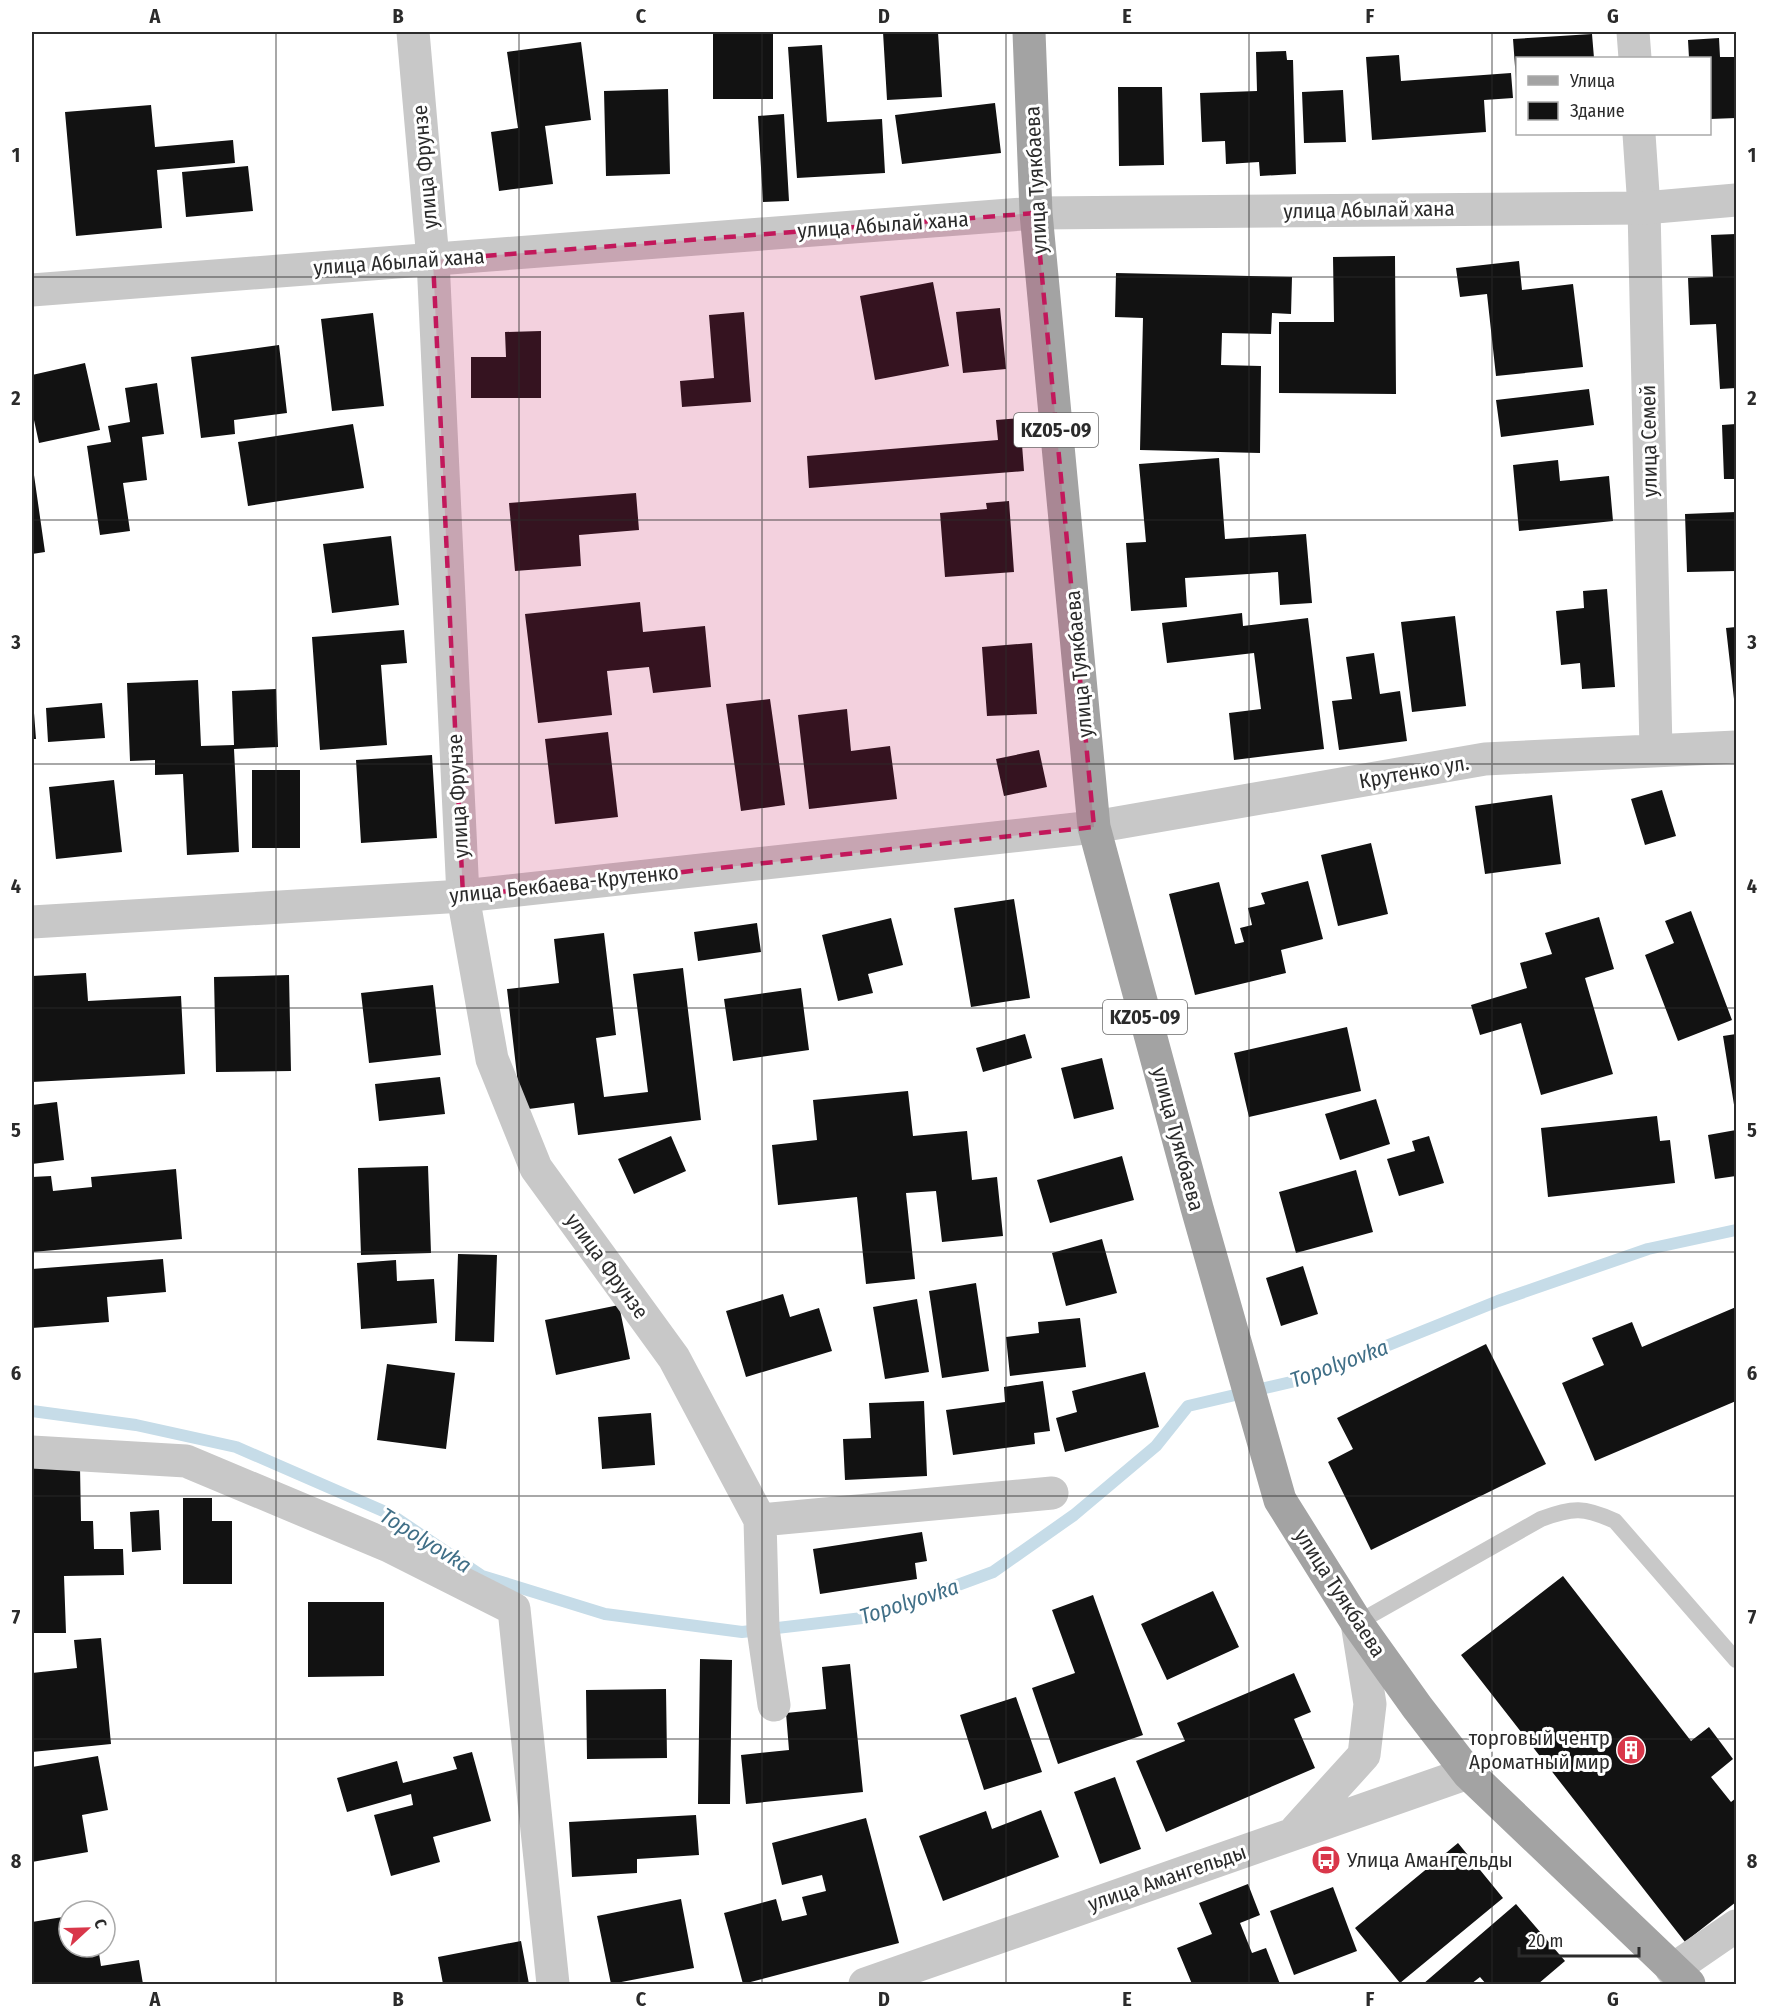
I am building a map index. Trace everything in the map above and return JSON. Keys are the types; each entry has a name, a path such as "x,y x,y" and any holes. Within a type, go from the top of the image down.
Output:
{"main road":[{"name":"улица Туякбаева","path":"1029,32 1036,213 1094,827 1197,1208 1280,1500 1357,1623 1468,1773 1681,1977"}],"street":[{"name":"улица Фрунзе","path":"413,32 433,260 463,896 492,1059 536,1168 674,1358 760,1520 763,1629 774,1705"},
{"path":"1633,32 1635,57"},
{"name":"улица Семей","path":"1640,135 1644,208 1656,750"},
{"name":"улица Абылай хана","path":"32,290 1036,213 1644,208 1737,200"},
{"name":"Крутенко ул.","path":"1094,827 1485,759 1737,747"},
{"name":"улица Бекбаева-Крутенко","path":"32,922 463,896 1094,827"},
{"path":"32,1452 186,1461 389,1546 514,1609 553,1984"},
{"path":"760,1520 1052,1493"},
{"path":"1293,1834 1364,1755 1370,1704 1357,1623"},
{"name":"улица Амангельды","path":"865,1984 1468,1773"},
{"path":"1681,1977 1737,1926"}],"lane":[{"path":"1357,1623 1541,1519 1565,1510 1591,1511 1615,1521 1737,1660"}],"highlighted area":[{"path":"1036,213 1094,827 463,896 433,260"}],"building":[{"path":"883,32 938,32 942,97 887,100"},
{"path":"713,33 773,33 773,99 713,99"},
{"path":"1592,34 1594,57 1516,57 1516,80 1513,39"},
{"path":"1719,38 1720,57 1736,57 1736,118 1711,119 1711,57 1689,57 1688,40"},
{"path":"581,42 591,120 545,126 553,184 499,191 491,132 518,128 507,52"},
{"path":"822,45 827,122 882,119 885,173 797,178 788,47"},
{"path":"1286,51 1287,60 1293,60 1296,174 1260,176 1259,162 1226,164 1225,141 1202,142 1200,93 1257,91 1256,52"},
{"path":"1399,55 1401,81 1511,73 1513,98 1484,100 1486,132 1372,140 1366,57"},
{"path":"1118,87 1162,87 1164,165 1119,166"},
{"path":"668,89 670,174 606,176 604,91"},
{"path":"1343,90 1346,142 1304,143 1302,92"},
{"path":"995,103 1001,153 902,164 895,115"},
{"path":"151,105 155,147 233,140 235,163 157,170 162,228 76,236 65,112"},
{"path":"784,114 789,201 763,202 758,116"},
{"path":"248,166 253,211 186,217 182,172"},
{"path":"1736,234 1736,388 1720,389 1716,324 1690,325 1688,278 1713,277 1711,235"},
{"path":"1395,256 1396,394 1279,393 1279,322 1334,322 1333,257"},
{"path":"1519,261 1522,290 1573,284 1583,367 1496,376 1487,294 1460,297 1456,268"},
{"path":"1116,273 1292,277 1291,314 1272,313 1271,334 1222,333 1221,365 1261,366 1260,453 1140,450 1143,318 1115,317"},
{"path":"933,282 949,366 875,380 860,296"},
{"path":"1000,308 1006,369 963,373 956,312"},
{"path":"744,312 751,402 682,407 680,381 714,378 709,315"},
{"path":"373,313 384,406 332,411 321,319"},
{"path":"541,331 541,398 471,398 471,357 506,357 505,332"},
{"path":"279,345 287,413 234,420 235,434 201,438 191,357"},
{"path":"85,363 100,430 39,443 32,411 32,375"},
{"path":"157,383 164,434 142,437 147,480 123,483 130,531 100,535 87,446 111,442 108,426 130,422 125,388"},
{"path":"1589,389 1594,425 1501,437 1496,400"},
{"path":"1020,418 1024,471 809,488 807,456 998,440 996,420"},
{"path":"353,424 364,488 248,506 238,442"},
{"path":"1736,424 1736,479 1724,479 1722,425"},
{"path":"1219,458 1225,539 1306,534 1312,603 1280,605 1278,572 1185,578 1187,607 1131,611 1126,543 1146,542 1139,464"},
{"path":"1558,460 1560,481 1609,476 1613,521 1519,531 1513,465"},
{"path":"32,468 45,552 32,554"},
{"path":"636,493 639,530 579,535 581,566 515,571 509,503"},
{"path":"1009,501 1014,572 945,577 940,513 987,509 986,503"},
{"path":"1736,512 1736,571 1687,572 1685,514"},
{"path":"391,536 399,605 332,613 323,544"},
{"path":"1607,589 1615,687 1582,689 1580,663 1561,665 1556,611 1584,608 1583,591"},
{"path":"640,602 643,632 705,626 711,687 653,693 649,667 607,671 612,715 538,723 525,614"},
{"path":"1242,613 1243,626 1308,618 1324,749 1234,760 1229,713 1261,709 1254,653 1167,663 1162,623"},
{"path":"1455,616 1466,706 1412,712 1401,622"},
{"path":"1736,627 1736,699 1734,699 1726,628"},
{"path":"404,630 407,663 381,665 387,745 320,750 312,637"},
{"path":"1032,643 1037,714 987,716 982,647"},
{"path":"1374,653 1380,694 1400,691 1407,741 1339,750 1332,701 1352,699 1346,657"},
{"path":"198,680 201,746 234,745 232,691 276,689 278,747 234,749 239,852 187,855 183,774 155,775 155,760 130,761 127,683"},
{"path":"770,699 785,805 741,811 726,704"},
{"path":"33,700 36,739 32,739"},
{"path":"102,703 105,738 48,742 46,708"},
{"path":"847,709 851,751 890,746 897,799 809,809 798,715"},
{"path":"608,732 618,817 555,824 545,739"},
{"path":"1039,750 1047,787 1004,796 996,759"},
{"path":"432,755 437,838 361,843 356,760"},
{"path":"252,770 300,770 300,848 252,848"},
{"path":"114,780 122,852 56,859 49,787"},
{"path":"1662,790 1676,836 1645,845 1631,799"},
{"path":"1552,795 1561,864 1485,874 1475,806"},
{"path":"1371,843 1388,914 1338,926 1321,855"},
{"path":"1308,881 1323,939 1281,950 1286,973 1195,995 1169,894 1219,882 1235,944 1244,942 1240,928 1252,925 1248,908 1265,904 1261,893"},
{"path":"1014,899 1030,998 971,1007 954,908"},
{"path":"1691,911 1732,1020 1678,1041 1645,955 1674,943 1665,921"},
{"path":"1599,917 1614,969 1585,978 1613,1074 1541,1095 1521,1023 1480,1035 1471,1005 1527,988 1520,963 1552,954 1545,933"},
{"path":"891,918 903,965 868,974 873,993 838,1001 822,935"},
{"path":"757,923 761,952 698,961 694,932"},
{"path":"604,933 616,1035 596,1038 604,1097 648,1092 633,974 683,968 701,1120 578,1135 574,1103 521,1110 507,989 559,983 554,939"},
{"path":"86,973 88,1001 181,996 185,1074 32,1082 32,976"},
{"path":"289,975 291,1071 216,1072 214,977"},
{"path":"433,985 441,1055 369,1063 361,993"},
{"path":"801,988 809,1050 733,1061 724,999"},
{"path":"1347,1027 1361,1091 1249,1117 1234,1053"},
{"path":"1025,1034 1032,1058 983,1072 976,1048"},
{"path":"1736,1034 1736,1111 1735,1111 1723,1036"},
{"path":"1102,1058 1114,1109 1074,1119 1061,1068"},
{"path":"440,1077 445,1114 379,1121 375,1084"},
{"path":"908,1091 913,1136 967,1131 972,1180 997,1177 1003,1236 942,1242 936,1191 906,1193 915,1279 866,1284 857,1197 778,1205 772,1145 817,1140 813,1100"},
{"path":"1376,1099 1390,1144 1340,1160 1325,1114"},
{"path":"57,1102 64,1160 32,1164 32,1105"},
{"path":"1657,1116 1660,1141 1670,1140 1675,1183 1548,1197 1541,1128"},
{"path":"1736,1130 1736,1176 1715,1179 1708,1135"},
{"path":"671,1136 686,1171 634,1194 618,1159"},
{"path":"1429,1136 1444,1183 1399,1196 1387,1159 1415,1151 1412,1141"},
{"path":"1122,1156 1134,1200 1050,1223 1037,1180"},
{"path":"428,1166 431,1253 361,1255 358,1168"},
{"path":"176,1169 182,1239 32,1252 32,1177 51,1176 53,1191 92,1187 91,1177"},
{"path":"1356,1170 1373,1232 1296,1253 1279,1192"},
{"path":"1102,1239 1117,1293 1066,1306 1052,1253"},
{"path":"458,1254 497,1255 494,1342 455,1341"},
{"path":"163,1259 166,1292 107,1297 109,1322 32,1328 32,1269"},
{"path":"396,1260 397,1281 434,1279 437,1323 361,1329 357,1263"},
{"path":"1303,1266 1318,1314 1281,1326 1266,1278"},
{"path":"976,1283 989,1371 942,1378 929,1291"},
{"path":"783,1294 790,1317 819,1308 832,1351 746,1377 726,1311"},
{"path":"917,1299 929,1372 885,1379 873,1307"},
{"path":"619,1305 630,1359 556,1375 545,1320"},
{"path":"1736,1307 1736,1401 1595,1461 1562,1383 1604,1365 1592,1338 1632,1322 1642,1347"},
{"path":"1080,1318 1086,1367 1010,1376 1006,1337 1039,1333 1038,1322"},
{"path":"1486,1344 1546,1464 1371,1550 1328,1462 1353,1449 1337,1418"},
{"path":"387,1364 455,1373 446,1449 377,1440"},
{"path":"1145,1372 1159,1427 1065,1452 1056,1418 1077,1412 1072,1391"},
{"path":"1043,1381 1050,1431 1034,1433 1035,1444 953,1455 946,1410 1005,1402 1004,1387"},
{"path":"924,1401 927,1476 845,1480 843,1439 871,1438 869,1403"},
{"path":"651,1413 655,1465 602,1469 598,1417"},
{"path":"80,1467 81,1521 93,1521 94,1549 123,1549 124,1575 64,1576 66,1633 32,1633 32,1468"},
{"path":"183,1498 212,1498 212,1521 232,1521 232,1584 183,1584"},
{"path":"159,1510 161,1550 132,1552 130,1512"},
{"path":"922,1532 927,1561 915,1563 917,1579 820,1594 813,1549"},
{"name":"торговый чентр Ароматный мир","path":"1563,1576 1691,1741 1709,1727 1733,1759 1711,1777 1731,1802 1736,1798 1736,1902 1685,1942 1461,1655"},
{"path":"1213,1591 1239,1647 1167,1680 1141,1624"},
{"path":"1093,1595 1143,1735 1058,1764 1032,1688 1075,1673 1052,1610"},
{"path":"308,1602 384,1602 384,1676 308,1677"},
{"path":"101,1638 111,1744 32,1752 32,1673 77,1668 74,1640"},
{"path":"700,1659 732,1660 730,1804 698,1804"},
{"path":"850,1664 863,1792 746,1804 741,1755 789,1750 786,1713 826,1709 822,1667"},
{"path":"1294,1673 1311,1712 1294,1719 1315,1768 1166,1832 1136,1761 1185,1741 1177,1723"},
{"path":"666,1689 667,1758 587,1759 586,1690"},
{"path":"1016,1697 1042,1772 984,1790 960,1715"},
{"path":"472,1752 491,1821 433,1837 440,1862 391,1876 374,1815 413,1805 411,1794 347,1812 337,1778 397,1761 403,1783 457,1769 453,1757"},
{"path":"98,1756 108,1810 82,1815 88,1852 32,1862 32,1767"},
{"path":"1115,1777 1141,1849 1100,1864 1074,1792"},
{"path":"1041,1810 1059,1857 943,1901 919,1836 986,1811 992,1829"},
{"path":"696,1815 699,1855 637,1859 637,1873 572,1877 569,1822"},
{"path":"866,1818 899,1943 743,1984 724,1913 776,1899 782,1921 807,1915 802,1897 826,1891 822,1875 782,1885 772,1843"},
{"path":"1458,1843 1503,1898 1400,1983 1355,1928"},
{"path":"1248,1884 1260,1915 1240,1923 1252,1953 1266,1948 1280,1984 1192,1984 1177,1948 1212,1934 1199,1903"},
{"path":"1333,1887 1357,1951 1294,1975 1270,1911"},
{"path":"681,1899 694,1968 611,1984 597,1916"},
{"path":"1516,1904 1565,1961 1538,1984 1486,1984 1480,1977 1471,1984 1423,1984"},
{"path":"57,1918 57,1959 100,1959 101,1966 139,1960 143,1984 32,1984 32,1922"},
{"path":"521,1941 529,1984 443,1984 438,1957"}],"waterway":[{"name":"Topolyovka","path":"32,1411 136,1425 236,1447 390,1514 482,1576 605,1614 742,1632 871,1617 993,1572 1074,1515 1156,1446 1188,1406 1304,1379 1498,1301 1648,1249 1736,1230"}],"place":[{"name":"торговый чентр Ароматный мир","path":"1631,1750"},
{"name":"Улица Амангельды","path":"1326,1860"}]}
